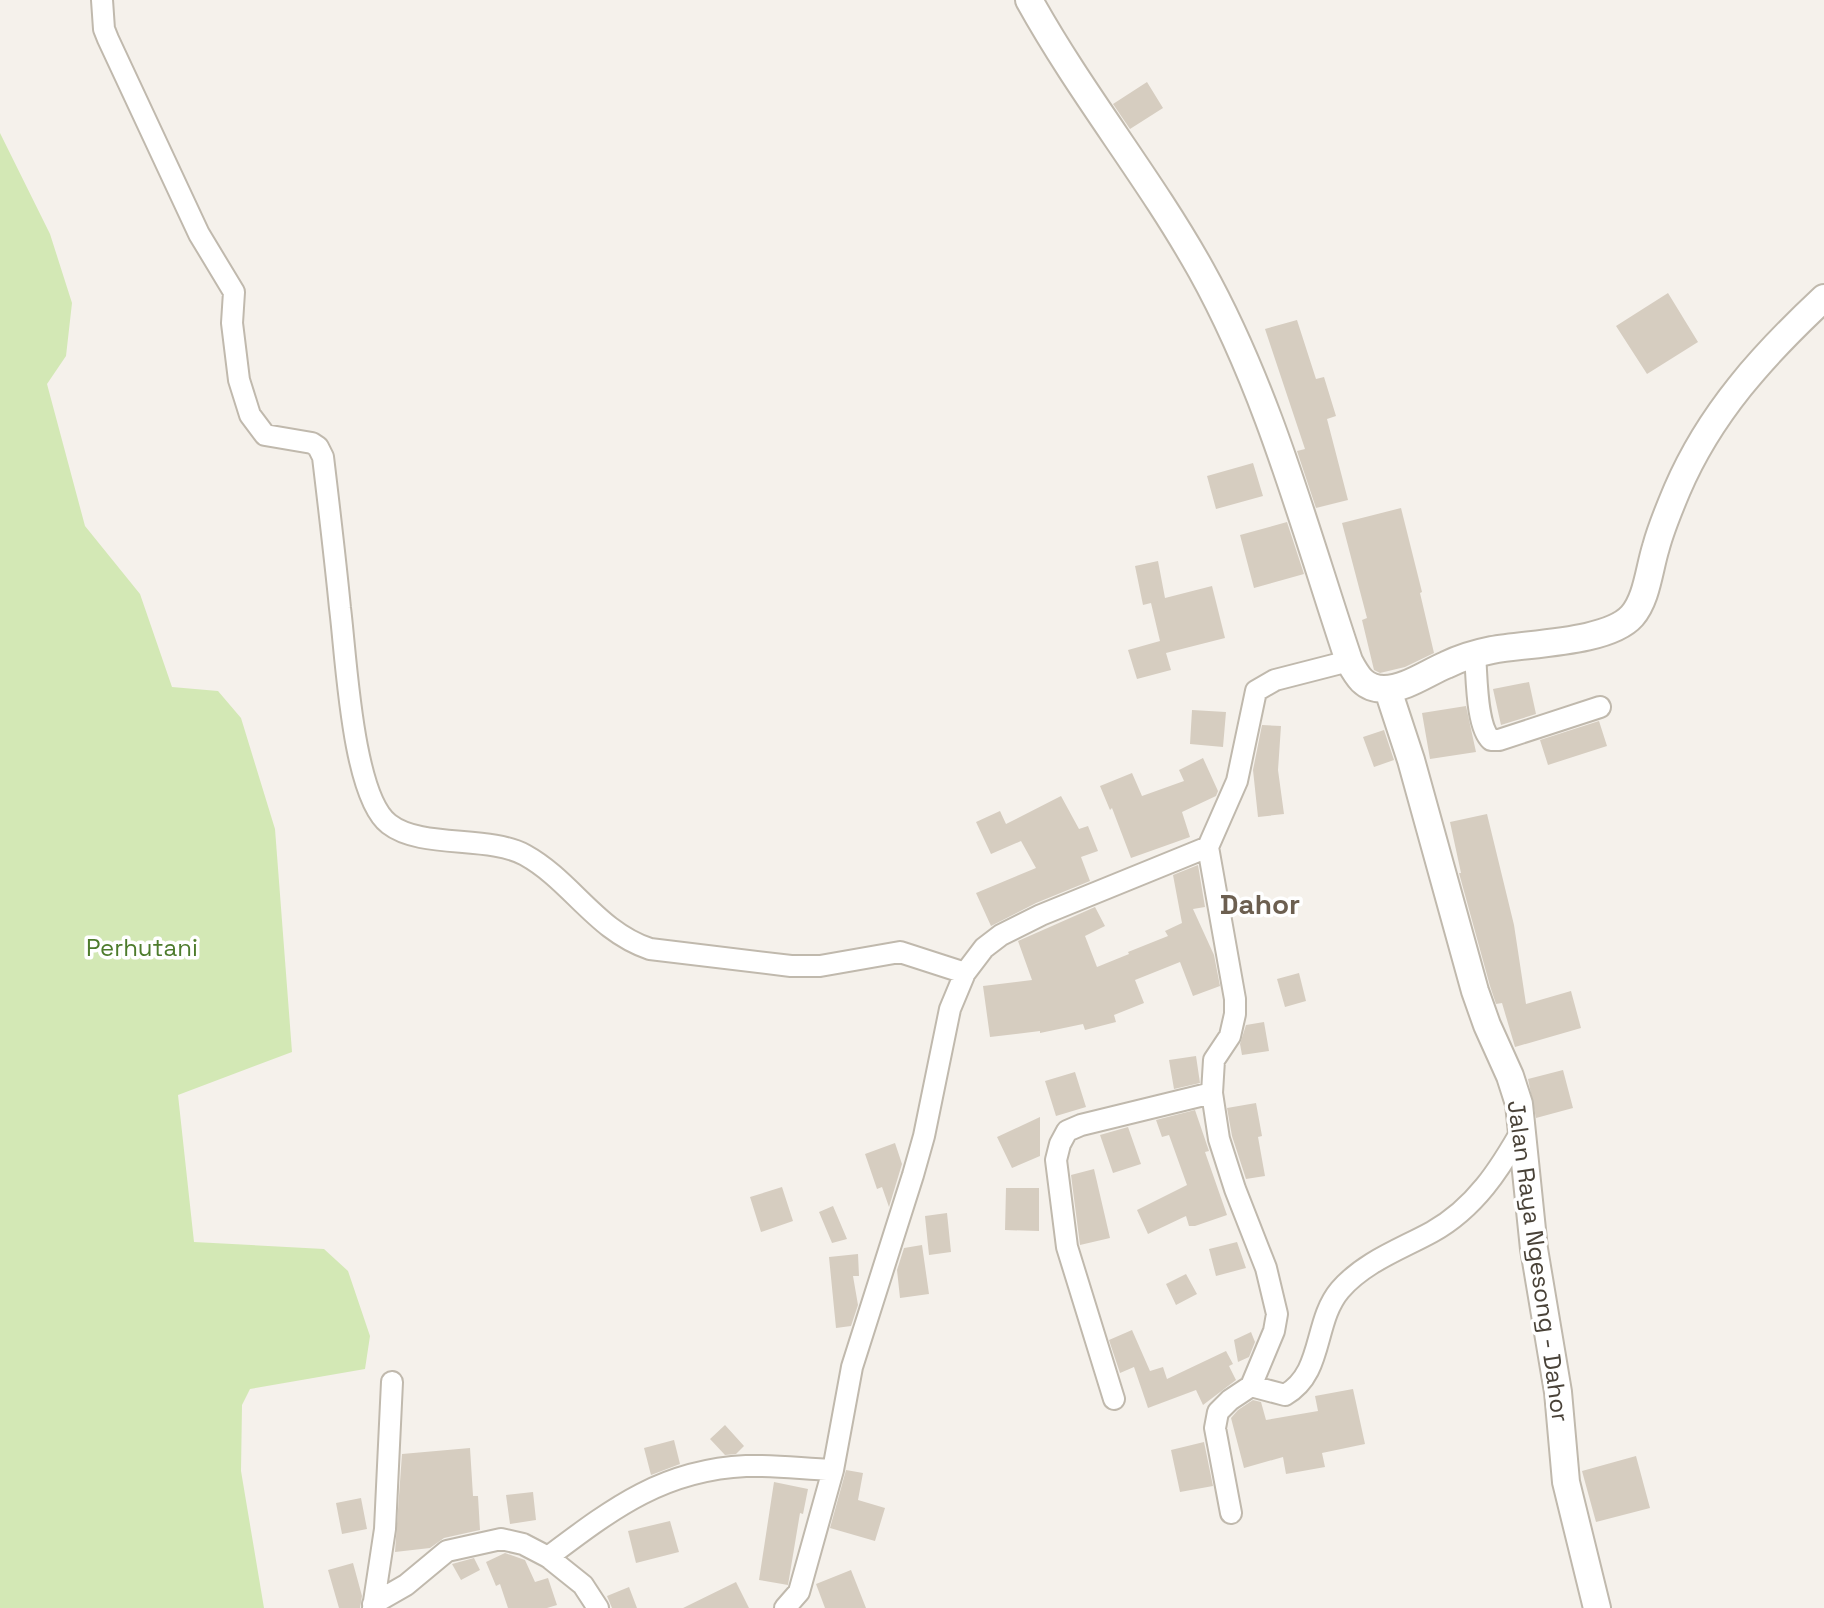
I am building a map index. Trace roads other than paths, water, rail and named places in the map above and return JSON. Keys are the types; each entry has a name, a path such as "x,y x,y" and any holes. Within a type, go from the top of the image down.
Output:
{"street":[{"path":"102,0 104,29 108,39 199,234 234,292 234,343 239,380 250,415 265,435 312,443 323,457 349,704 363,770 374,803 389,824 424,836 512,849 551,875 595,916 629,942 650,949 806,966 900,952 965,973"},
{"path":"1029,0 1073,74 1162,206 1232,331 1264,408 1349,661 1365,685 1388,690 1475,655 1586,637 1618,627 1632,617 1642,598 1656,545 1687,467 1753,368 1824,298"},
{"path":"1475,655 1482,723 1491,740 1600,707"},
{"path":"1231,1513 1215,1428 1218,1412 1251,1386 1274,1331 1277,1314 1266,1268 1219,1139 1212,1093 1214,1060 1230,1036 1235,999 1208,847 1237,781 1256,691 1275,680 1349,661"},
{"name":"Jalan Raya Ngesong - Dahor","path":"1388,690 1411,760 1475,991 1510,1076 1523,1128 1527,1196 1558,1392 1566,1482 1597,1608"},
{"path":"785,1608 802,1600 833,1470 852,1367 920,1149 950,1009 965,973 984,948 1001,935 1041,915 1208,847"},
{"path":"1114,1399 1067,1247 1056,1160 1060,1144 1067,1131 1081,1125 1212,1093"},
{"path":"1251,1386 1285,1395 1295,1389 1304,1380 1314,1358 1328,1310 1339,1291 1356,1275 1457,1215 1499,1170 1523,1128"},
{"path":"373,1606 385,1529 392,1382"},
{"path":"548,1557 638,1494 682,1476 746,1466 833,1470"},
{"path":"373,1606 406,1585 447,1551 501,1539 523,1544 548,1557 583,1585 598,1608"}],"district":[{"name":"Dahor","path":"1260,904"}],"park label":[{"name":"Perhutani","path":"142,948"}]}
